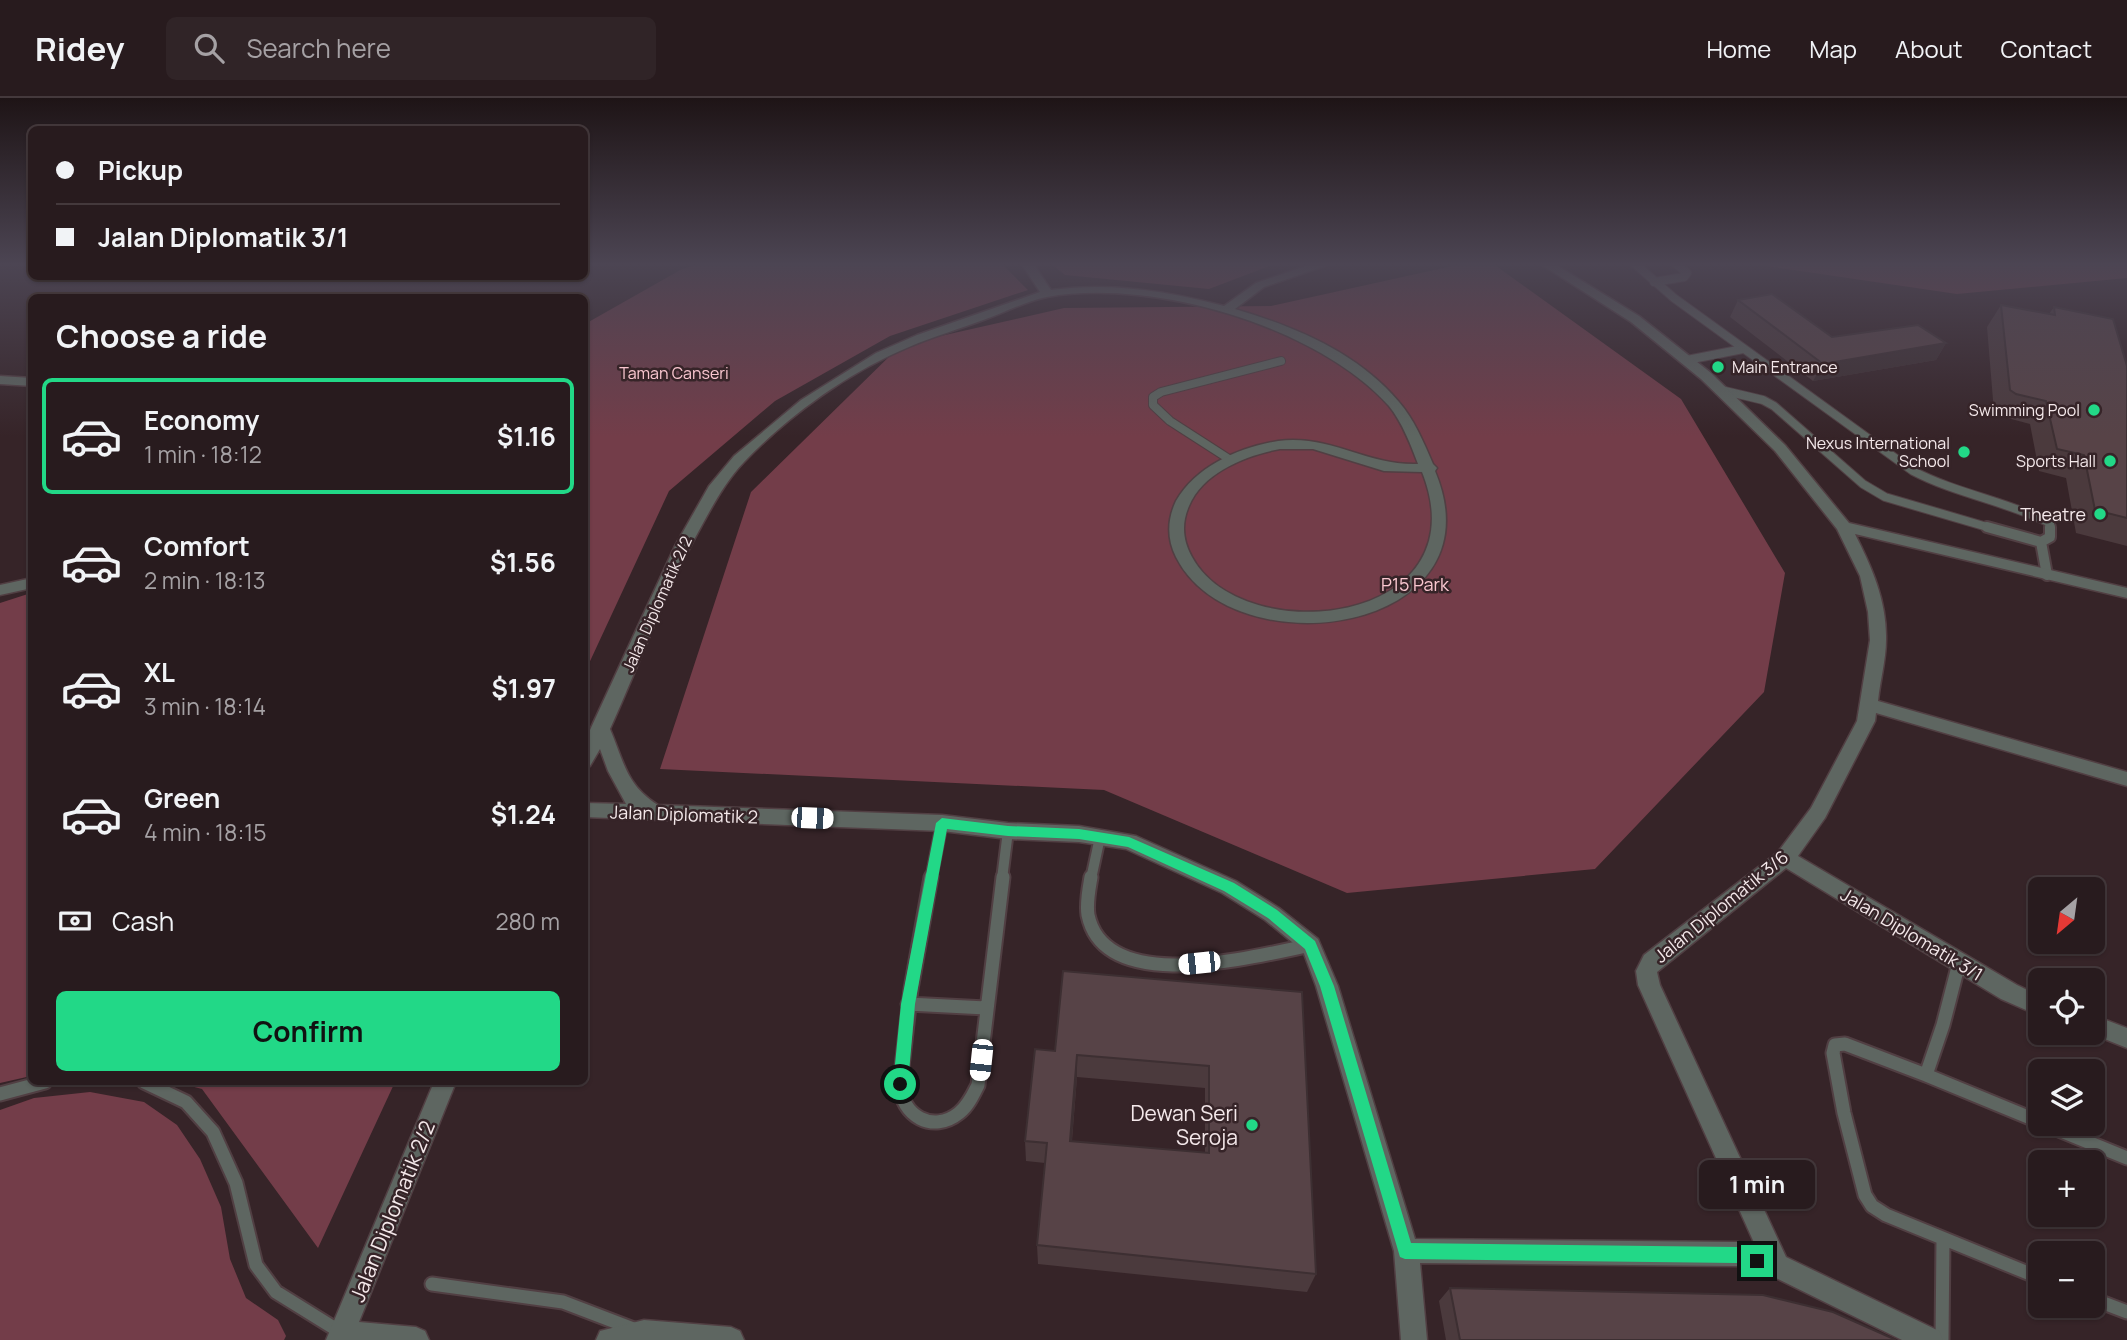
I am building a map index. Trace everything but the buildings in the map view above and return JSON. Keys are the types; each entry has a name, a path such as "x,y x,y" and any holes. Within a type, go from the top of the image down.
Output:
{"street":[{"name":"Jalan Diplomatik 2/2","path":"588,754 601,731 681,546 723,477 760,440 834,382 901,345 968,321"},
{"name":"Jalan Diplomatik 2/2","path":"1255,321 1306,338 1356,369 1396,407 1430,468 1441,516 1429,562 1414,582 1398,598 1353,614 1298,617 1248,608 1224,600 1202,582 1178,545 1176,526 1179,508 1189,492 1229,459 1257,451 1314,445 1382,467 1430,468"},
{"name":"Jalan Diplomatik 3/6","path":"1637,321 1721,390 1780,448 1844,527 1868,576 1876,612 1878,640 1866,721 1818,813 1786,858 1651,962 1646,971 1649,985 1777,1266"},
{"path":"0,380 28,382"},
{"path":"1844,527 2127,593"},
{"path":"0,590 28,584"},
{"path":"1870,705 2127,779"},
{"path":"601,731 617,771 633,799 655,813"},
{"name":"Jalan Diplomatik 2","path":"588,810 942,823 1008,831 1100,837 1129,842 1229,887 1272,914 1311,946 1327,986 1405,1251 1414,1340"},
{"name":"Jalan Diplomatik 3/1","path":"1786,858 1959,963 2028,1001"},
{"path":"2105,1030 2127,1038"},
{"name":"Jalan Diplomatik 2/2","path":"340,1336 444,1085"},
{"path":"1405,1251 1737,1255 1777,1266 1930,1340"},
{"path":"340,1336 416,1340"},
{"path":"609,1340 643,1336 731,1340"}],"lane":[{"path":"1706,321 1891,456 1934,483 2027,510 2050,523 2050,537 2041,542 1908,506 1885,497 1863,484 1774,406 1763,400 1721,390"},
{"path":"1687,360 1743,349"},
{"path":"1229,459 1170,421 1153,405 1153,397 1161,392 1281,361"},
{"path":"2041,542 2047,575"},
{"path":"942,823 908,1004 901,1100 913,1116 932,1124 947,1120 968,1106 978,1086 1008,831"},
{"path":"1100,837 1088,916 1104,945 1121,957 1146,964 1176,965 1223,961 1311,946"},
{"path":"1926,1075 1943,1025 1959,963"},
{"path":"908,1004 986,1008"},
{"path":"2028,1117 1845,1044 1835,1045 1833,1053 1844,1113 1865,1195 1872,1206 1943,1240 2028,1273"},
{"path":"0,1094 34,1085"},
{"path":"150,1085 186,1102 213,1132 236,1183 256,1265 276,1292 340,1336"},
{"path":"2074,1136 2127,1158"},
{"path":"1942,1340 1943,1240"},
{"path":"432,1284 563,1302 643,1336"},
{"path":"2105,1304 2127,1312"}],"green space":[{"name":"Taman Canseri","path":"935,321 890,336 775,401 669,491 588,666 588,322"},
{"name":"P15 Park","path":"1007,321 1573,321 1681,399 1785,573 1764,692 1595,869 1347,893 1104,790 660,769 751,492 901,345"},
{"path":"28,594 28,1077 0,1083 0,603"},
{"path":"187,1085 394,1085 318,1248 202,1089"},
{"path":"90,1092 144,1102 177,1125 200,1159 221,1207 230,1259 246,1298 278,1320 286,1336 284,1340 0,1340 0,1110 34,1098"}],"place":[{"name":"Main Entrance","path":"1718,367"},
{"name":"Swimming Pool","path":"2094,410"},
{"name":"Nexus International School","path":"1964,452"},
{"name":"Sports Hall","path":"2110,461"},
{"name":"Theatre","path":"2100,514"},
{"name":"Dewan Seri Seroja","path":"1252,1125"}],"route":[{"path":"900,1084 908,1004 942,823 1008,831 1079,834 1129,842 1229,887 1272,914 1311,946 1327,986 1405,1251 1737,1255 1757,1261"}]}
